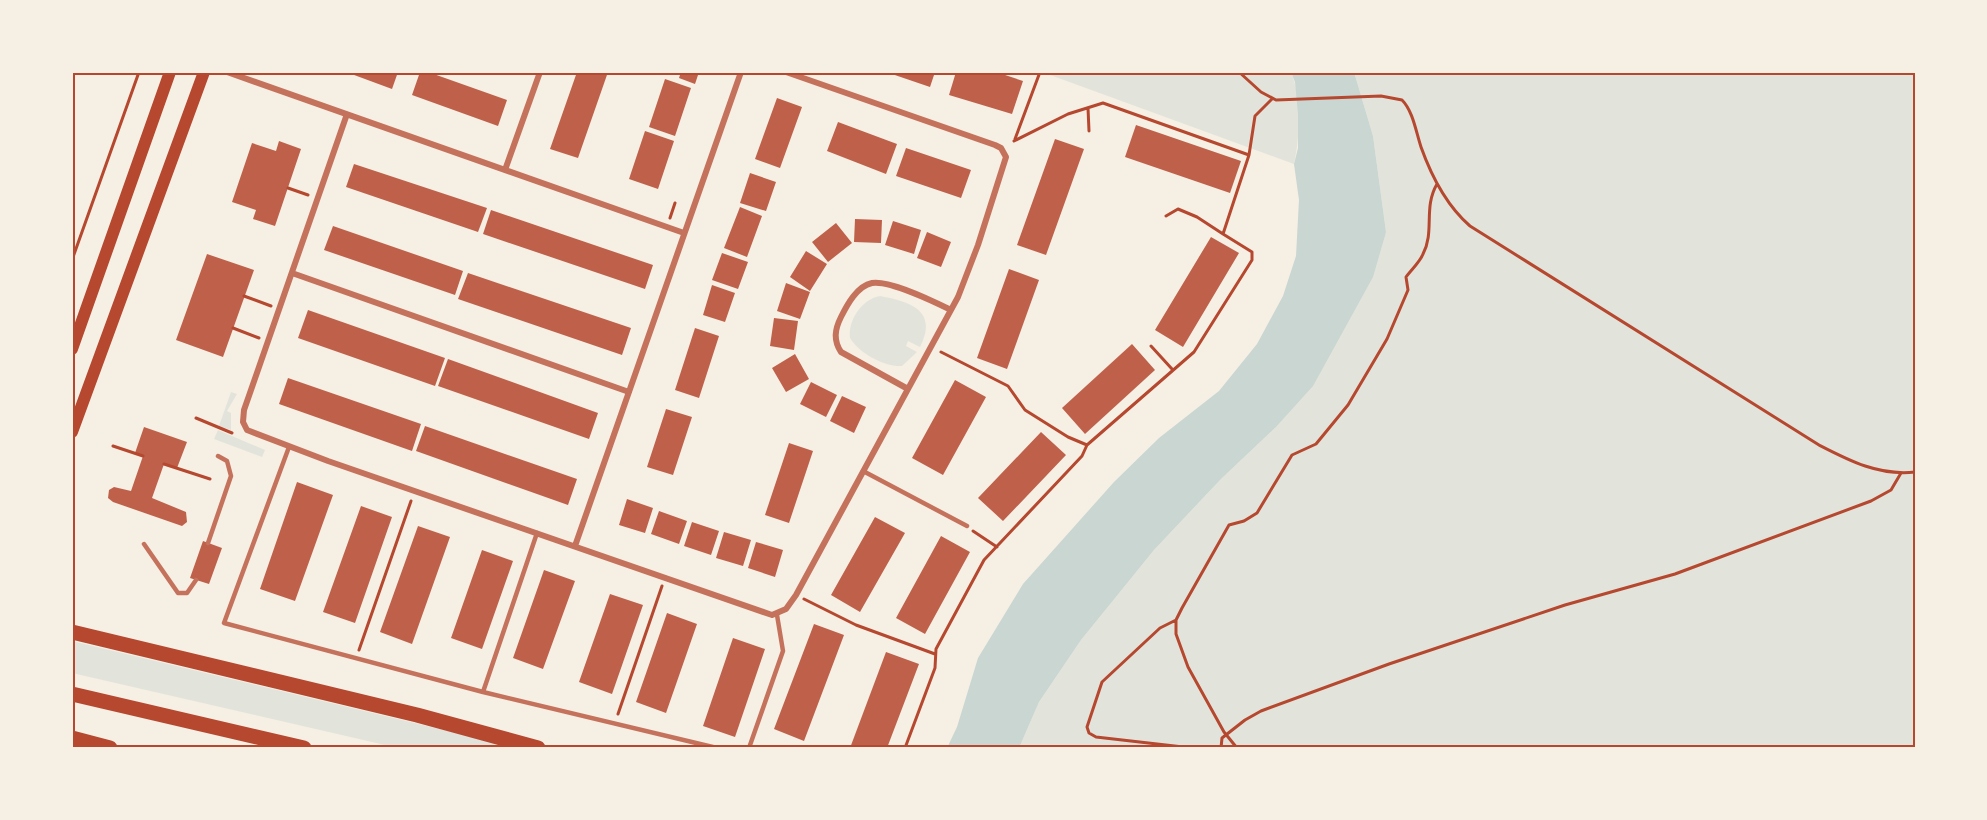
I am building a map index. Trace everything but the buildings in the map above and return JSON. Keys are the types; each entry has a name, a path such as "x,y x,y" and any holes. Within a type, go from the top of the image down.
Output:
{"highway":[{"path":"72,632 417,715 538,748"},
{"path":"72,694 304,748"},
{"path":"72,738 110,748"}],"main road":[{"path":"72,349 170,72"},
{"path":"72,432 204,72"}],"street":[{"path":"227,72 684,233"},
{"path":"505,170 540,72"},
{"path":"574,546 741,72"},
{"path":"347,114 244,410 243,422 250,433 759,612 777,615 786,609 796,595 951,310 978,245 1006,162 1004,152 996,145 786,72"},
{"path":"292,273 628,392"},
{"path":"908,389 841,352 836,344 835,333 847,306 863,287 878,283 951,310"}],"lane":[{"path":"289,447 224,623 483,692 717,748"},
{"path":"208,543 231,476 227,460 218,456"},
{"path":"863,471 967,526"},
{"path":"483,692 537,533"},
{"path":"144,544 178,593 187,593 196,580"},
{"path":"749,748 783,651 777,615"}],"path":[{"path":"72,260 139,72"},
{"path":"1040,72 1014,141 1068,114 1103,103 1249,155"},
{"path":"1239,72 1254,88 1272,99 1381,96 1395,97 1404,102 1438,183 1452,207 1470,226 1794,431 1862,465 1901,473 1915,472"},
{"path":"1223,234 1249,155 1255,116 1272,99"},
{"path":"1088,108 1089,131"},
{"path":"1192,748 1096,736 1089,733 1087,727 1102,682 1160,628 1176,620 1229,525 1244,521 1257,513 1292,455 1299,450 1310,449 1348,405 1381,352 1408,290 1406,278 1423,254 1430,221 1428,208 1438,183"},
{"path":"288,188 318,198"},
{"path":"905,748 935,668 935,654 984,560 1082,456 1087,445 1194,352 1252,260 1252,252 1197,217 1178,209 1166,216"},
{"path":"244,296 280,309"},
{"path":"232,328 268,341"},
{"path":"1151,346 1172,369"},
{"path":"931,348 1008,386 1024,410 1068,437 1087,445"},
{"path":"196,418 232,433"},
{"path":"113,446 143,456"},
{"path":"164,464 210,479"},
{"path":"1221,748 1222,738 1261,711 1389,664 1565,605 1675,574 1871,501 1891,490 1899,481 1901,473"},
{"path":"356,658 415,491"},
{"path":"967,526 997,547"},
{"path":"615,724 665,579"},
{"path":"796,595 856,625 935,654"},
{"path":"1176,620 1179,647 1227,735 1237,748"}],"shaded area":[{"path":"1042,72 1291,72 1295,82 1299,118 1294,164"},
{"path":"1291,72 1354,72 1373,136 1386,232 1373,277 1313,386 1275,428 1221,479 1154,550 1081,640 1039,702 1019,748 947,748 957,727 978,658 1023,584 1114,482 1159,438 1219,391 1257,344 1283,296 1296,256 1299,200 1294,164 1298,148 1298,114 1295,82"},
{"path":"1354,72 1915,72 1915,748 1019,748 1039,702 1081,640 1154,550 1221,479 1275,428 1386,232 1373,136"},
{"path":"880,296 911,305 924,317 925,335 920,347 908,341 906,346 917,352 902,366 880,362 859,349 850,338 851,324 858,311 867,301"},
{"path":"231,392 237,394 227,411 231,413 231,430 219,426"},
{"path":"218,430 265,450 262,457 214,439"},
{"path":"72,641 512,748 398,748 72,673"}]}
